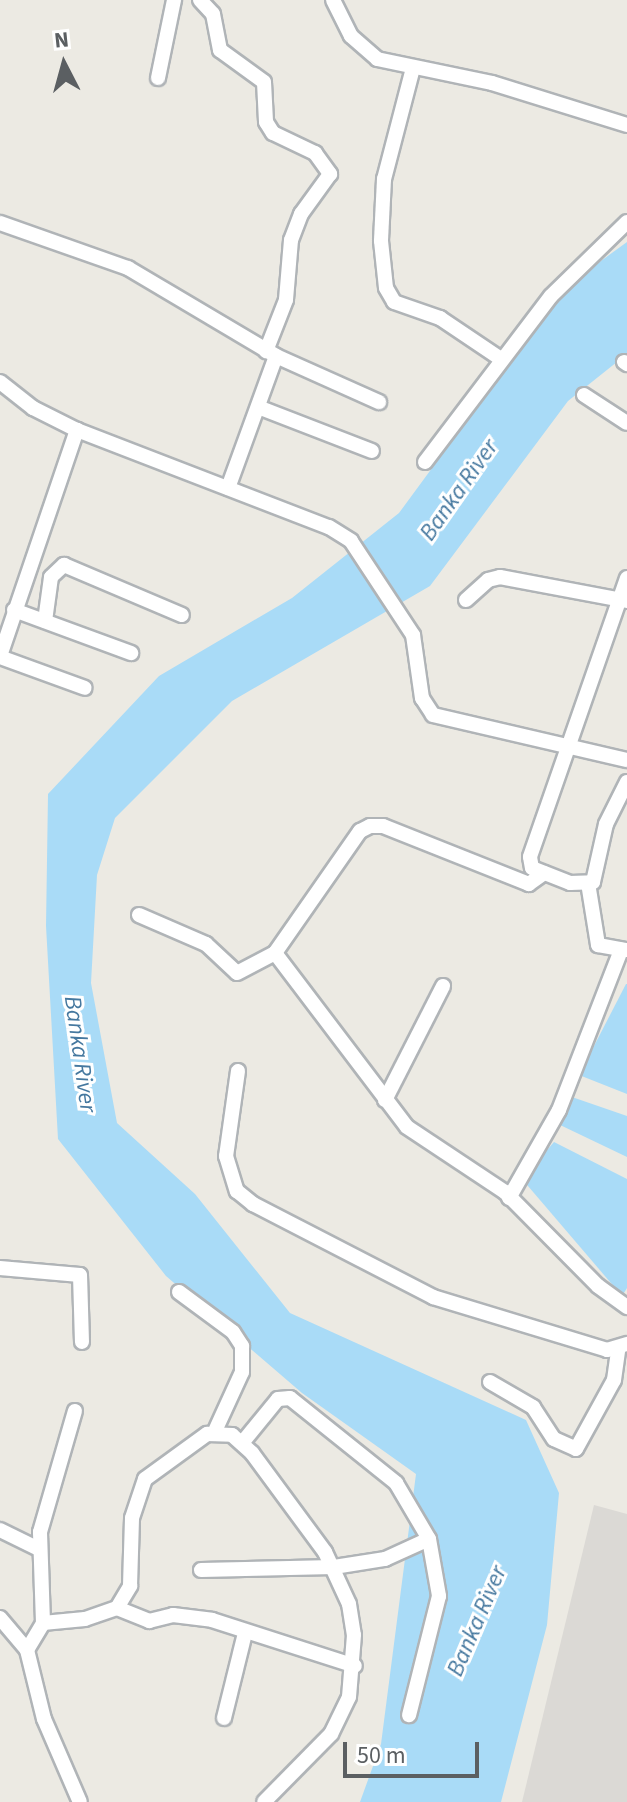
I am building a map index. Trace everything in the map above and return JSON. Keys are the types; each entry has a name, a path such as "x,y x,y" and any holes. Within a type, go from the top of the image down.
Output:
{"street":[{"path":"158,78 174,0"},
{"path":"200,0 213,14 220,50 264,82 266,122 273,133 315,153 330,174 301,214 291,240 286,300 258,407 228,488"},
{"path":"333,0 363,50 413,68 492,83 627,125"},
{"path":"413,68 384,179 380,211 386,288 394,302 440,318 501,359"},
{"path":"425,462 551,296 627,222"},
{"path":"0,223 128,268 271,354 379,402"},
{"path":"0,382 33,408 77,430 329,527 351,541 413,635 422,698 433,715 627,760"},
{"path":"584,395 627,423"},
{"path":"258,407 372,451"},
{"path":"77,430 3,634 0,656 85,688"},
{"path":"45,621 51,577 64,565 182,615"},
{"path":"466,600 488,580 500,577 624,600"},
{"path":"588,883 532,868 530,857 624,600 627,578"},
{"path":"14,610 131,653"},
{"path":"509,1198 559,1110 624,950 598,945 588,883 597,872 606,824 627,782"},
{"path":"139,915 206,944 237,973 275,953 360,831 370,826 383,826 529,884 544,873"},
{"path":"275,953 385,1100 419,1137 509,1198 598,1286 627,1307"},
{"path":"385,1100 443,986"},
{"path":"238,1071 226,1156 233,1183 253,1204 433,1297 567,1340 622,1347 620,1383 580,1446 571,1449 554,1439 533,1407 490,1382"},
{"path":"0,1268 80,1275 82,1342"},
{"path":"43,1623 85,1619 117,1608 130,1586 132,1518 145,1479 215,1431 242,1372 242,1346 233,1332 179,1292"},
{"path":"242,1443 278,1399 290,1398 396,1483 429,1539 439,1596 409,1715"},
{"path":"27,1650 43,1623 39,1549 75,1411"},
{"path":"215,1431 242,1443 334,1567 349,1604 355,1666 349,1697 331,1734 264,1802"},
{"path":"0,1530 39,1549"},
{"path":"201,1570 334,1567 385,1559 429,1539"},
{"path":"117,1608 149,1621 173,1615 212,1620 355,1666"},
{"path":"0,1618 27,1650 48,1731 80,1802"},
{"path":"224,1718 245,1633"}],"shaded area":[{"path":"594,1505 627,1514 627,1802 522,1802"}],"water":[{"name":"Banka River","path":"627,242 627,354 568,401 430,586 232,701 115,818 97,875 91,983 117,1123 195,1194 290,1313 526,1420 559,1493 547,1625 501,1802 360,1802 381,1744 416,1474 302,1393 166,1276 58,1139 46,926 48,794 159,676 292,598 399,513 565,287"},
{"path":"627,984 627,1094 579,1075"},
{"path":"569,1096 627,1116 627,1157 558,1124"},
{"path":"554,1142 627,1179 627,1288 622,1296 522,1179"}]}
